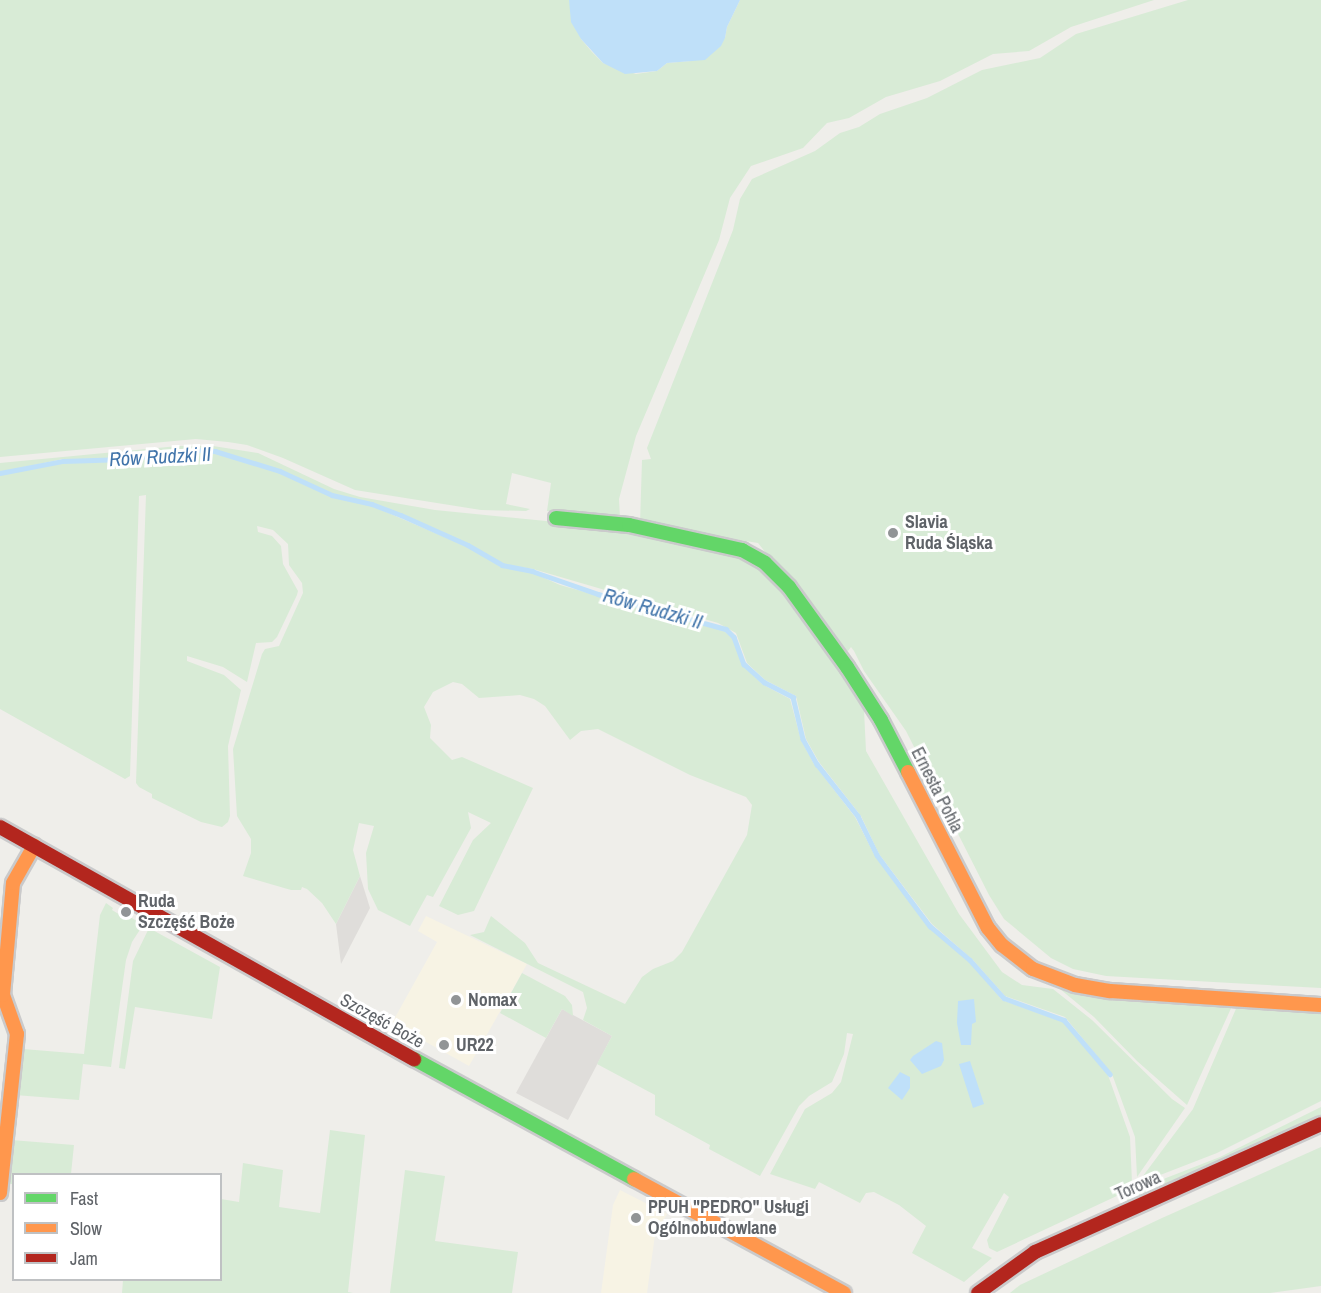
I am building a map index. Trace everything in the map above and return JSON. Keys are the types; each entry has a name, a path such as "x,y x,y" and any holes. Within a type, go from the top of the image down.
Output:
{"street":[{"name":"Ernesta Pohla","path":"556,518 640,528 742,550 765,563 789,587 848,668 881,720 988,928 1002,945 1033,969 1075,985 1110,991 1321,1005"},
{"name":"Szczęść Boże","path":"0,826 381,1041 844,1293"},
{"path":"0,1193 17,1034 3,995 11,905 14,883 34,846"},
{"name":"Torowa","path":"978,1293 1035,1252 1321,1124"}],"shaded area":[{"path":"360,876 370,908 341,964 336,924"},
{"name":"Nomax","path":"426,916 527,964 469,1066 392,1023 437,942 418,931"},
{"path":"562,1009 612,1036 568,1120 516,1093"},
{"path":"620,1190 667,1214 655,1235 647,1293 601,1293 613,1205"}],"green space":[{"path":"0,0 569,0 581,39 592,52 603,63 636,74 657,71 667,63 691,61 725,38 727,27 740,0 1154,0 1071,27 1029,51 993,54 940,81 886,97 849,118 827,123 803,148 751,166 730,198 719,240 636,436 619,499 620,518 547,511 551,483 512,473 506,504 530,509 526,511 481,510 355,490 283,458 247,445 228,442 196,439 0,457"},
{"name":"Slavia Ruda Śląska","path":"1188,0 1321,0 1321,988 1106,976 1073,969 1051,958 1004,919 989,895 906,731 864,671 854,651 851,647 848,651 843,650 758,543 640,524 642,460 651,459 647,448 733,230 740,199 752,179 815,151 840,133 859,127 880,114 927,98 982,70 1040,58 1076,34"},
{"path":"178,446 213,446 258,453 334,489 360,497 435,510 546,521 740,552 786,589 864,710 866,751 959,914 1002,972 1022,985 1053,989 1092,1020 1172,1099 1185,1108 1137,1177 1135,1137 1112,1074 1065,1017 1005,996 973,960 932,924 879,854 861,816 819,762 806,739 796,696 765,680 747,663 736,633 718,623 533,569 502,564 470,545 372,503 333,494 280,470 216,450 161,452 102,459 63,459 0,472 0,463"},
{"path":"215,452 280,472 332,496 372,506 468,547 502,567 531,572 560,585 724,631 733,638 742,664 762,684 790,699 801,740 814,764 855,817 874,854 928,926 969,961 1002,1000 1063,1022 1108,1075 1130,1137 1132,1183 1121,1194 997,1252 989,1248 987,1240 1009,1197 1004,1193 972,1248 992,1258 964,1282 912,1253 926,1226 899,1205 874,1192 866,1193 860,1203 819,1182 815,1189 770,1174 805,1109 832,1093 841,1082 853,1034 847,1033 844,1054 832,1082 809,1096 799,1106 760,1176 709,1149 710,1145 655,1115 655,1095 597,1064 612,1036 583,1020 587,1008 583,992 470,935 484,932 491,916 525,943 538,963 625,1004 642,977 653,969 673,961 682,952 747,835 752,805 746,797 690,775 598,729 581,731 570,740 545,706 534,699 520,695 479,698 462,684 453,682 433,692 424,707 431,725 430,738 452,760 462,757 533,788 474,911 458,915 439,906 473,840 491,823 468,812 471,828 433,897 427,895 410,926 378,910 368,889 366,853 374,826 359,823 353,850 360,876 336,924 322,903 307,889 302,887 301,890 291,890 243,876 251,853 251,839 237,816 233,749 262,654 265,649 279,646 303,593 302,583 289,565 288,544 273,530 257,526 258,532 272,536 281,546 283,564 298,591 277,637 272,642 256,643 247,682 223,667 187,656 187,661 224,675 241,690 228,746 230,816 228,822 222,827 201,822 152,798 152,794 136,783 146,495 139,496 130,776 125,779 0,709 0,475 63,462 102,462"},
{"path":"106,903 122,916 124,913 143,925 132,942 126,960 111,1067 83,1064 79,1100 15,1095 23,1049 84,1054 100,915"},
{"path":"149,928 220,967 212,1019 135,1007 125,1069 119,1068 133,961"},
{"path":"522,973 565,996 572,1005 573,1016 562,1009 546,1038 500,1013"},
{"path":"1060,989 1233,1004 1187,1105 1137,1061 1094,1017"},
{"path":"1238,1004 1321,1010 1321,1101 1217,1153 1137,1184 1193,1109"},
{"path":"1321,1107 1321,1116 1125,1202 1130,1192 1220,1157"},
{"path":"330,1130 365,1135 348,1292 353,1293 122,1293 123,1281 222,1281 222,1199 239,1202 243,1163 283,1170 279,1207 320,1213"},
{"path":"11,1140 74,1145 71,1173 12,1173 12,1184 7,1184"},
{"path":"1321,1147 1321,1286 1270,1293 1010,1293 1020,1285 1162,1218"},
{"path":"405,1170 445,1176 435,1241 518,1252 512,1293 390,1293"}],"water":[{"path":"569,0 740,0 721,46 705,60 667,63 657,71 625,74 603,63 581,39 571,22"},
{"path":"974,999 976,1022 972,1024 971,1045 961,1045 957,1023 958,1001"},
{"path":"936,1041 942,1043 944,1060 941,1066 922,1074 910,1060"},
{"path":"970,1061 984,1104 973,1108 959,1064"},
{"path":"900,1072 910,1077 910,1088 902,1100 888,1088"}],"waterway":[{"name":"Rów Rudzki II","path":"0,473 63,461 125,459 196,450 215,451 280,471 332,495 372,504 401,515 468,545 502,565 532,571 598,594 726,629 734,637 744,664 764,682 793,697 803,739 817,764 858,816 877,855 930,926 970,960 1004,998 1064,1020 1110,1074"}],"traffic: fast":[{"path":"556,518 629,525 742,550 765,563 789,587 847,667 881,720 908,772"},
{"path":"414,1059 634,1179"}],"traffic: slow":[{"path":"908,772 988,928 1002,945 1033,969 1075,985 1110,991 1321,1005"},
{"path":"0,1193 17,1034 3,995 13,883 34,846"},
{"path":"634,1179 844,1293"}],"traffic: jam":[{"path":"0,827 414,1059"},
{"path":"978,1293 1035,1252 1321,1124"}],"place":[{"name":"Slavia Ruda Śląska","path":"893,533"},
{"name":"Ruda Szczęść Boże","path":"126,912"},
{"name":"Nomax","path":"456,1000"},
{"name":"UR22","path":"444,1045"},
{"name":"PPUH \"PEDRO\" Usługi Ogólnobudowlane","path":"636,1218"}]}
